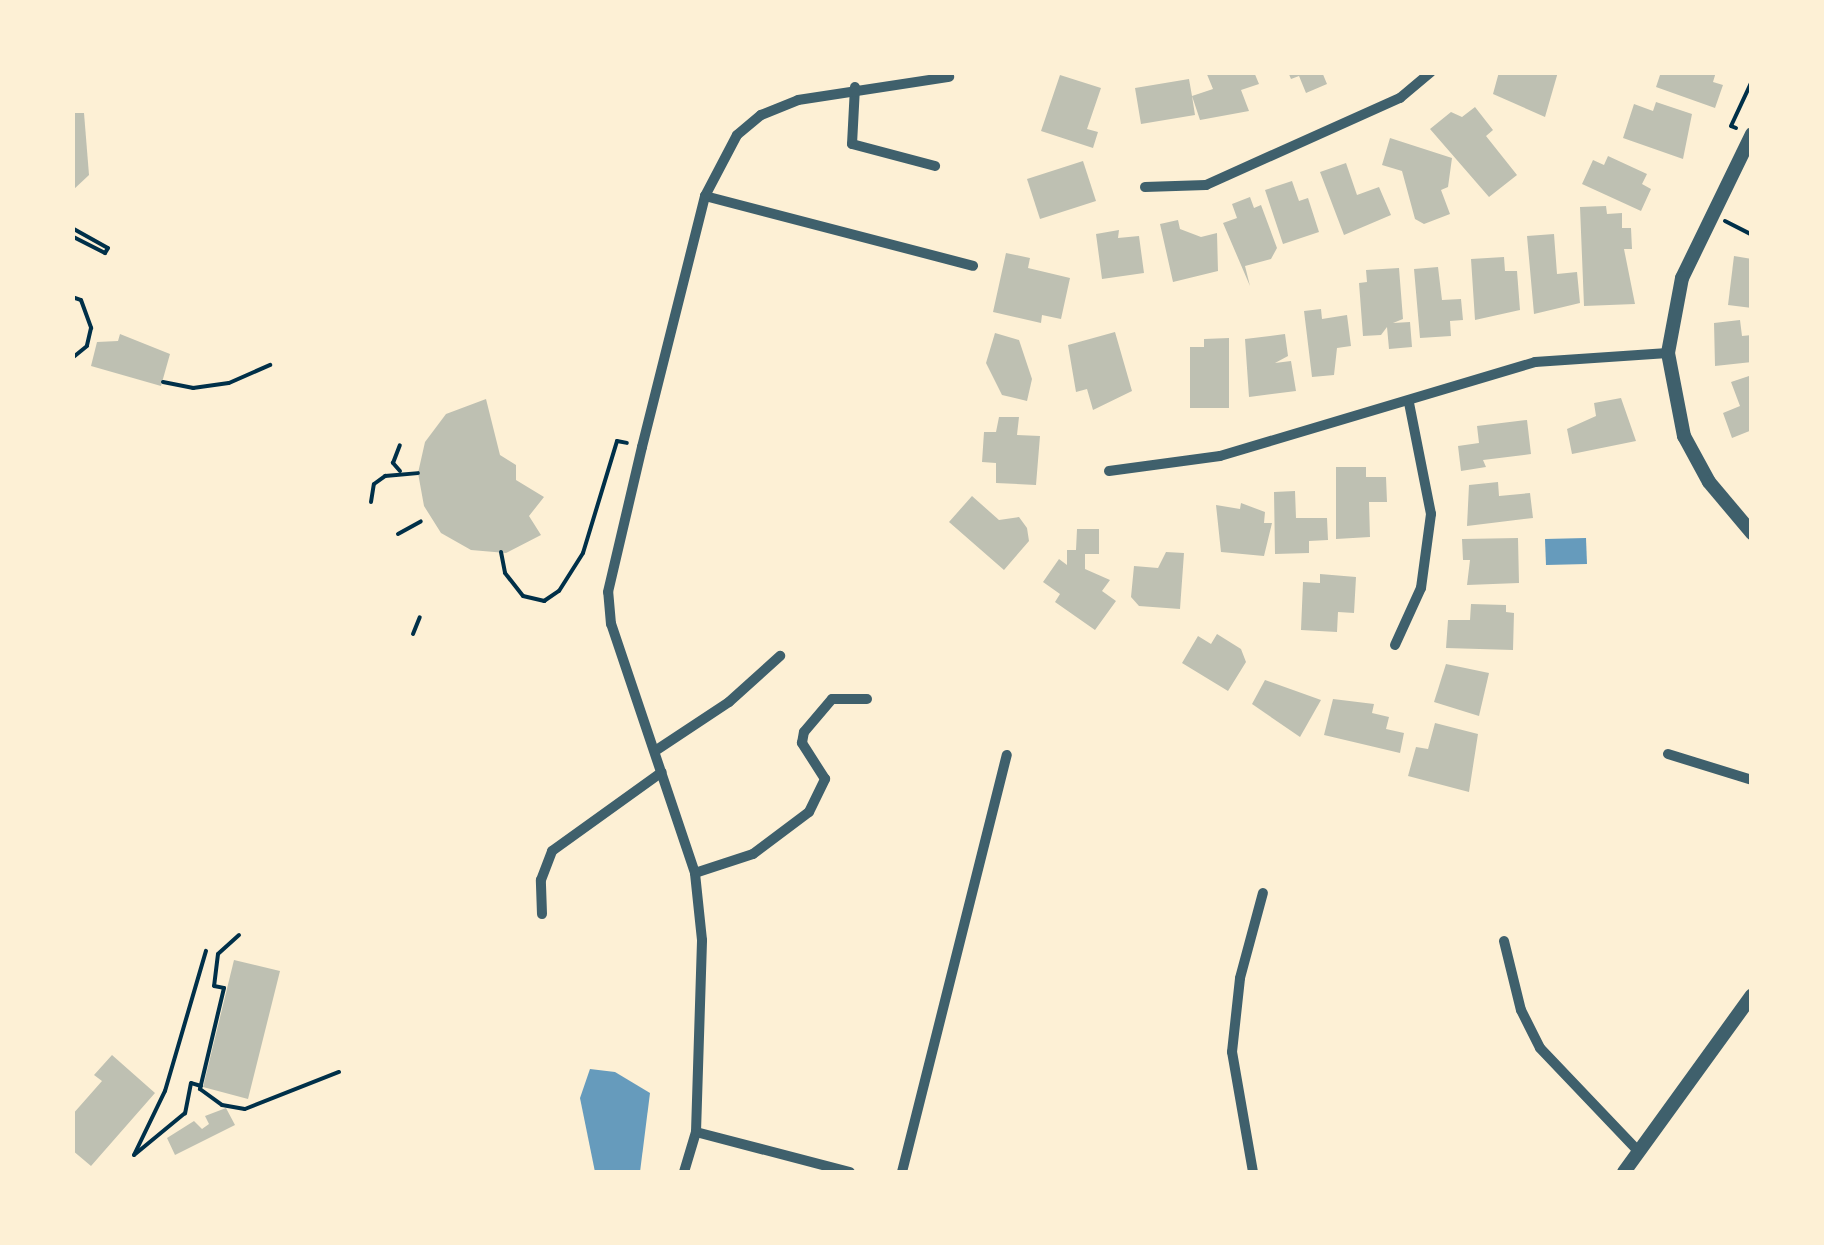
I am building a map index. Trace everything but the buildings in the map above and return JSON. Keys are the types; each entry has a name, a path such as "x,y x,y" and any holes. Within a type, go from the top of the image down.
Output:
{"street":[{"path":"1144,187 1206,185 1400,98 1431,72"},
{"path":"684,1172 696,1132 702,940 695,873 612,624 608,592 642,447 706,196 721,158 761,115 855,87 949,77"},
{"path":"855,87 852,144 935,166"},
{"path":"1751,135 1682,278 1668,353 1684,436 1709,482 1752,534"},
{"path":"706,196 973,266"},
{"path":"1109,471 1220,456 1409,403 1535,362 1668,353"},
{"path":"1396,644 1420,588 1431,514 1409,403"},
{"path":"654,751 704,721 780,656"},
{"path":"695,873 753,854 809,812 825,779 802,743 804,732 832,700 867,699"},
{"path":"1668,754 1752,780"},
{"path":"902,1172 1007,755"},
{"path":"542,914 541,880 552,851 662,772"},
{"path":"1253,1172 1232,1052 1240,978 1263,893"},
{"path":"1504,941 1521,1010 1540,1048 1639,1152"},
{"path":"1624,1172 1752,996"},
{"path":"696,1132 850,1172"}],"path":[{"path":"1751,135 1731,126 1752,80"},
{"path":"1712,214 1752,235"},
{"path":"72,228 108,248 106,253 72,236"},
{"path":"72,297 81,300 91,328 88,346 72,358"},
{"path":"163,382 193,388 229,383 270,365"},
{"path":"500,552 505,573 523,596 544,601 559,591 582,553 617,440 642,447"},
{"path":"400,445 393,463 401,472"},
{"path":"371,502 374,484 401,472 418,473"},
{"path":"398,534 421,521"},
{"path":"413,634 420,617"},
{"path":"201,1086 224,988 214,986 218,954 239,935"},
{"path":"206,951 165,1091 134,1155 184,1113 192,1083 222,1105 245,1109 339,1072"}],"water":[{"path":"1586,538 1587,564 1546,565 1545,539"},
{"path":"590,1069 615,1072 650,1093 640,1172 595,1172 580,1098"}]}
